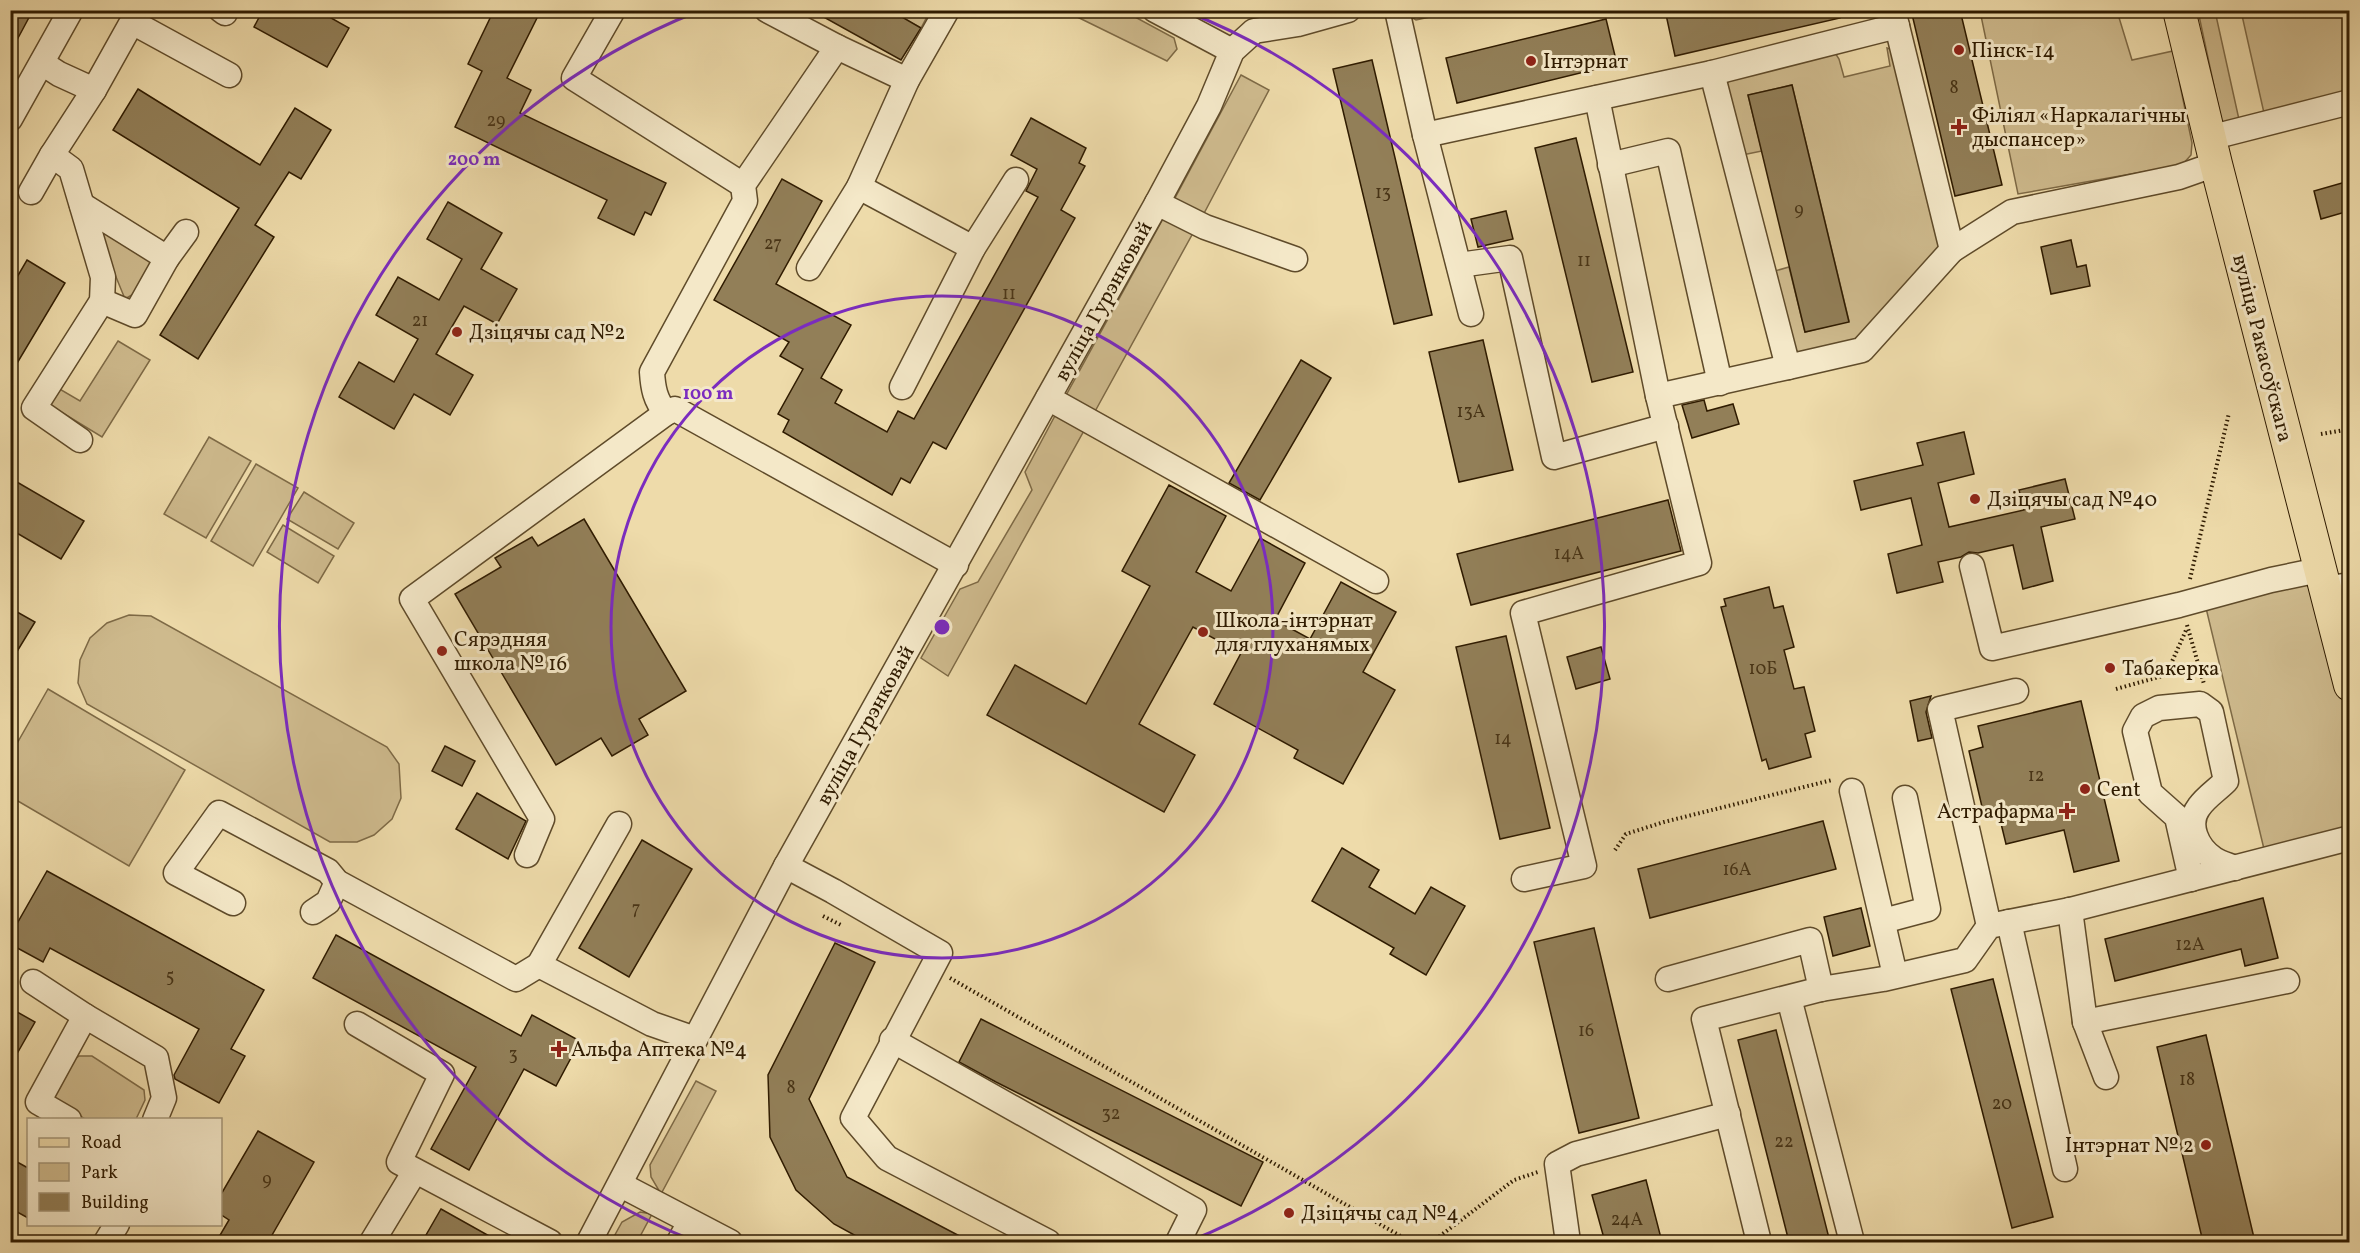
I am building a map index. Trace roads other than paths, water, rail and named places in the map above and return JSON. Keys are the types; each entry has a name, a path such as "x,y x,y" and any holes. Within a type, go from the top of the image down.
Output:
{"main road":[{"name":"вуліца Ракасоўскага","path":"2179,10 2213,151 2330,581 2349,685"}],"street":[{"path":"10,119 71,10"},
{"path":"613,10 574,78 743,185"},
{"path":"767,10 907,80"},
{"path":"809,268 859,187 907,80 947,10"},
{"path":"1155,10 1232,51 1254,31 1298,24 1348,10"},
{"path":"1397,10 1425,135 1471,314"},
{"path":"31,192 94,90 135,16 228,75"},
{"path":"1425,135 1712,73 1895,18 1952,250"},
{"path":"666,413 658,404 653,392 652,372 745,201 743,185 837,47"},
{"name":"вуліца Гурэнковай","path":"589,1242 621,1185 786,866 1157,203 1209,105 1232,51"},
{"path":"42,63 59,74 94,90"},
{"path":"1712,73 1788,367"},
{"path":"1524,879 1584,866 1523,613 1699,563 1658,396 1597,98"},
{"path":"1658,396 1862,350 1952,250 2012,212 2179,177 2213,151 2349,102"},
{"path":"1610,165 1668,151 1720,382"},
{"path":"52,155 71,170 103,277 102,301 34,408 81,440"},
{"path":"902,387 973,248 1016,180"},
{"path":"859,187 973,248"},
{"path":"1157,203 1205,227 1296,259"},
{"path":"82,205 167,258"},
{"path":"102,301 135,315 167,258 186,232"},
{"path":"1459,265 1510,258 1554,457 1666,426"},
{"path":"1048,398 1376,581"},
{"path":"527,855 542,819 412,598 666,413 675,409 956,565"},
{"path":"1972,566 1992,648 2184,602 2330,581"},
{"path":"2016,691 1940,709 2065,1169"},
{"path":"2191,879 2177,817 2150,793 2135,731 2143,716 2159,708 2200,704 2211,712 2226,781 2200,805 2192,817 2194,834 2202,849 2214,859 2235,868"},
{"path":"1844,785 1895,975"},
{"path":"1882,921 1928,909 1905,798"},
{"path":"233,903 176,873 219,813 328,871 337,882 516,978 539,965 618,824"},
{"path":"1759,1242 1704,1019 1821,989 1965,960 1999,924 2070,910 2349,838"},
{"path":"786,866 940,953 892,1040 853,1118 887,1158 1048,1242"},
{"path":"313,912 328,902 337,882"},
{"path":"2070,910 2085,1022 2106,1077"},
{"path":"1668,979 1810,940 1821,989"},
{"path":"539,965 652,1024 695,1040"},
{"path":"2085,1022 2287,981"},
{"path":"33,982 156,1058 164,1098 155,1118"},
{"path":"1789,998 1852,1242"},
{"path":"67,1118 38,1102 85,1016"},
{"path":"357,1024 442,1074 399,1162 550,1242"},
{"path":"892,1040 1194,1210 1178,1242"},
{"path":"1568,1242 1557,1164 1576,1154 1728,1114"},
{"path":"372,1242 415,1170"},
{"path":"621,1185 684,1232 730,1242"},
{"path":"106,1242 116,1226"}],"place":[{"name":"Пінск-14","path":"1959,50"},
{"name":"Інтэрнат","path":"1531,61"},
{"name":"Філіял «Наркалагічны дыспансер»","path":"1959,127"},
{"name":"Дзіцячы сад №2","path":"457,332"},
{"name":"Дзіцячы сад №40","path":"1975,499"},
{"name":"Школа-інтэрнат для глуханямых","path":"1203,632"},
{"name":"Сярэдняя школа № 16","path":"442,651"},
{"name":"Табакерка","path":"2110,668"},
{"name":"Cent","path":"2085,789"},
{"name":"Астрафарма","path":"2067,811"},
{"name":"Альфа Аптека №4","path":"559,1049"},
{"name":"Інтэрнат № 2","path":"2206,1145"},
{"name":"Дзіцячы сад №4","path":"1289,1213"}]}
